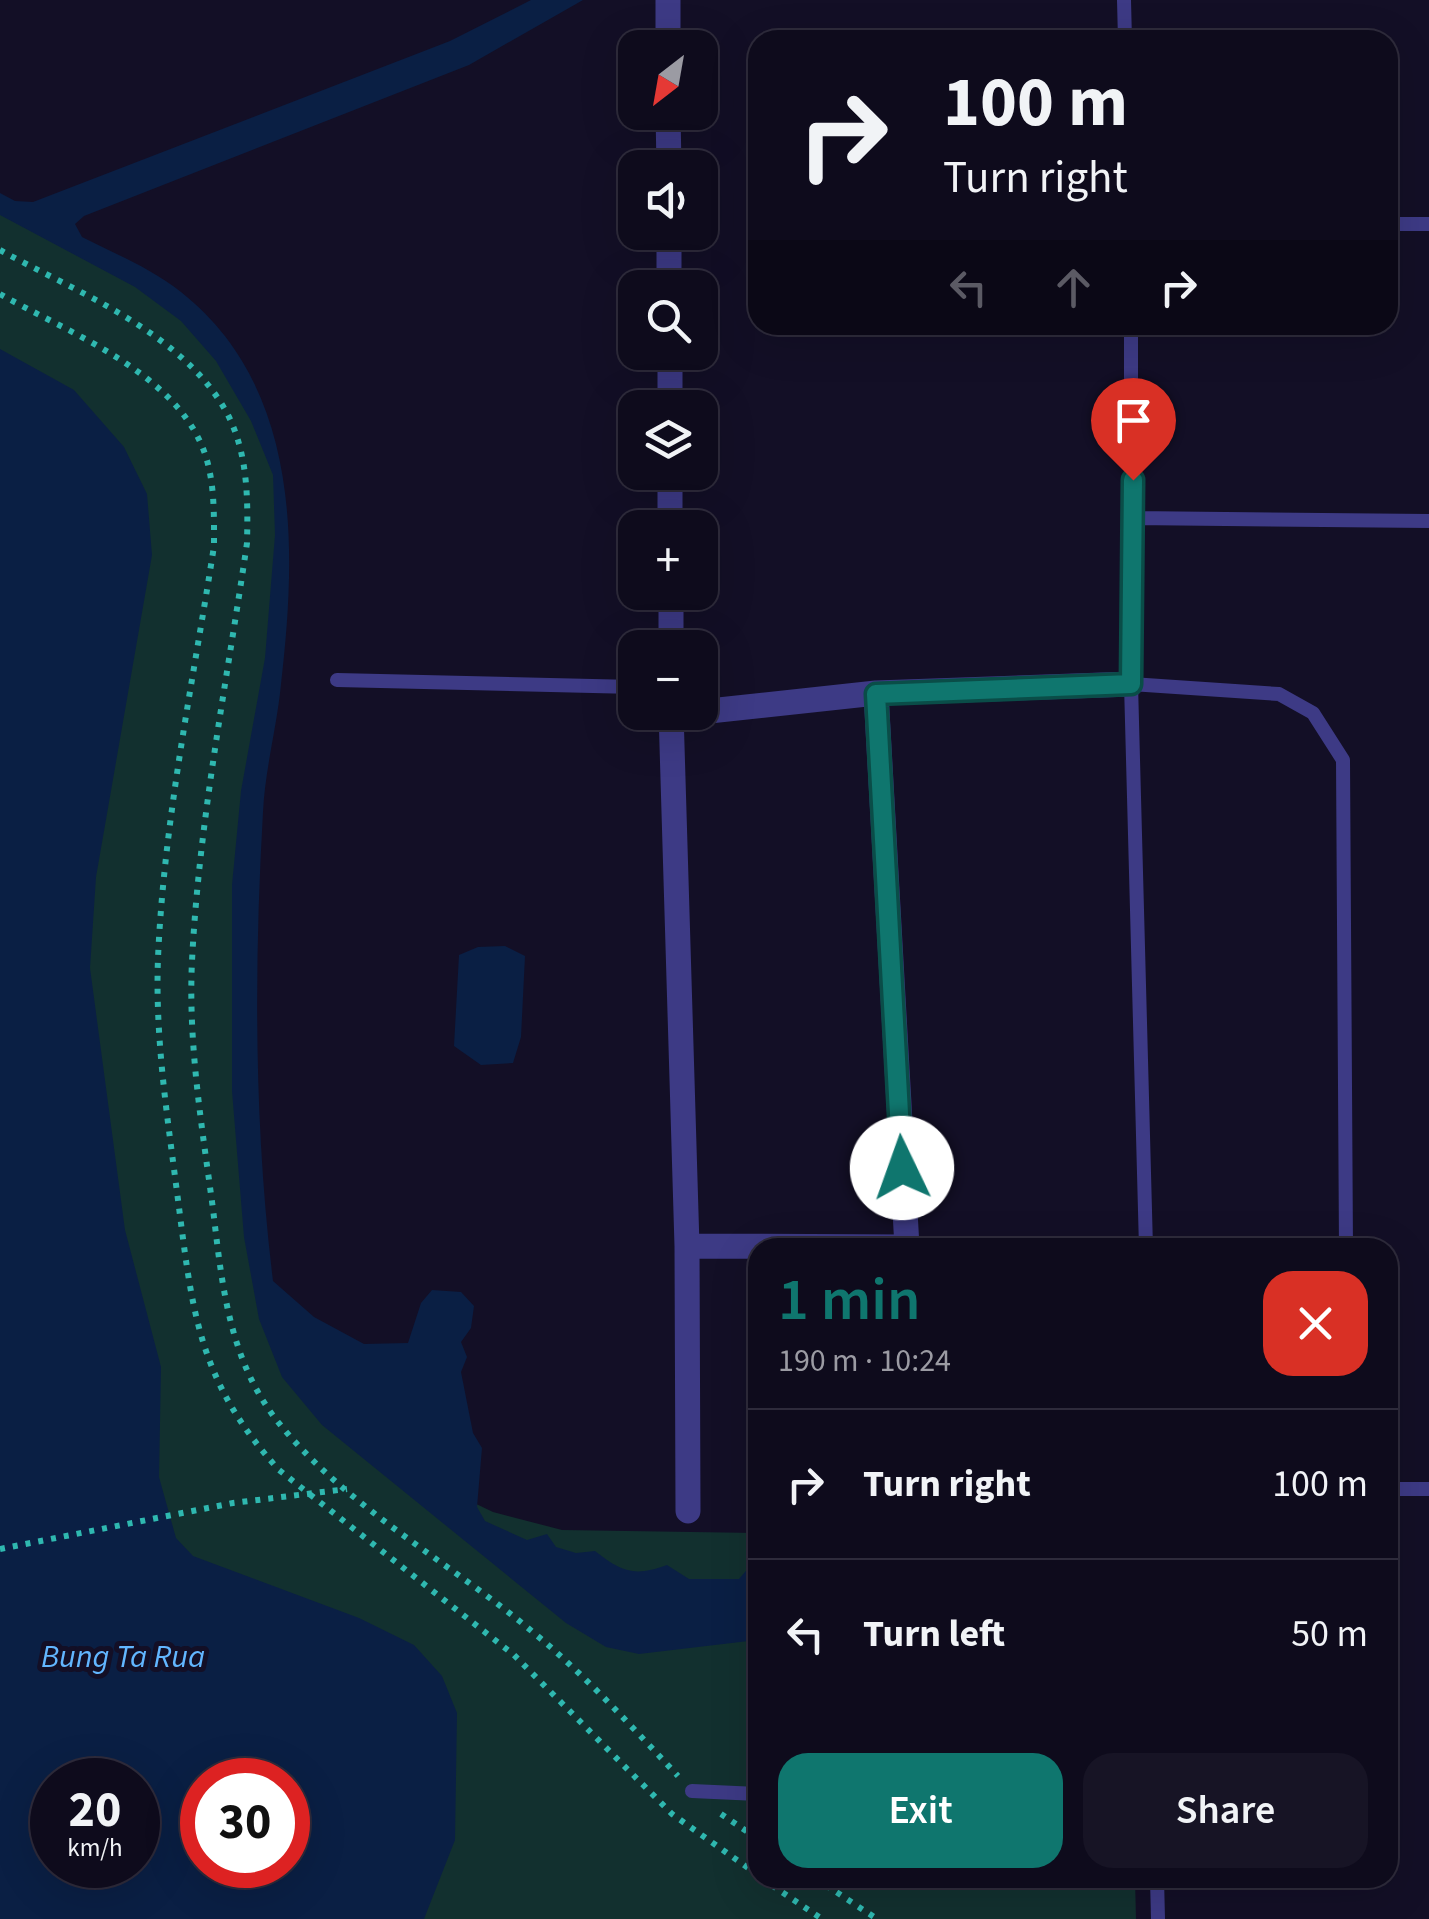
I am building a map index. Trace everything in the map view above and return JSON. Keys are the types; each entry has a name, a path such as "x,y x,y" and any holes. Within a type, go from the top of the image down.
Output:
{"street":[{"path":"668,0 668,30"},
{"path":"718,710 876,694 1131,684"},
{"path":"876,694 906,1238"},
{"path":"678,730 688,1510"},
{"path":"687,1246 748,1247"}],"lane":[{"path":"1124,0 1126,30"},
{"path":"1398,224 1429,224"},
{"path":"1131,335 1131,684 1146,1238"},
{"path":"1134,518 1429,521"},
{"path":"337,680 618,687"},
{"path":"1131,684 1278,694 1313,713 1343,760 1346,1238"},
{"path":"1398,1489 1429,1489"},
{"path":"692,1791 748,1794"},
{"path":"1157,1888 1158,1919"}],"path":[{"path":"0,250 171,350 202,378 228,414 242,455 249,492 248,542 198,881 192,964 192,1048 222,1287 242,1360 278,1422 348,1489 534,1632 587,1680 692,1791 748,1832"},
{"path":"0,294 146,380 180,409 202,446 214,495 214,546 164,873 158,960 159,1047 191,1294 212,1375 253,1442 306,1494 514,1655 672,1814 748,1868"},
{"path":"0,1549 233,1503 348,1489"},
{"path":"777,1888 822,1919"},
{"path":"830,1888 877,1919"}],"green space":[{"path":"0,203 125,270 250,378 279,477 282,563 246,840 260,1270 401,1468 493,1512 562,1530 748,1533 748,1888 1135,1888 1136,1919 0,1919"}],"water":[{"path":"531,0 583,0 469,65 84,216 75,224 82,237 169,283 220,331 250,374 270,422 282,472 289,578 281,684 264,796 257,988 262,1164 273,1281 314,1317 364,1344 408,1343 421,1303 432,1290 461,1292 474,1306 471,1328 461,1342 467,1357 461,1372 473,1433 482,1448 477,1507 485,1521 527,1540 547,1534 556,1547 576,1553 595,1551 629,1570 646,1571 667,1565 689,1579 739,1579 748,1568 748,1641 639,1654 606,1647 566,1623 322,1425 282,1377 259,1319 244,1237 232,1091 232,885 241,791 265,658 275,535 273,475 251,421 216,361 181,321 135,287 0,215 0,193 15,201 33,202 450,41"},
{"name":"Bung Ta Rua","path":"0,349 74,390 124,447 147,494 152,555 96,877 90,968 125,1230 161,1367 159,1477 176,1538 193,1556 359,1618 414,1645 442,1676 457,1713 455,1840 424,1919 0,1919"},
{"path":"505,946 525,956 521,1037 513,1063 481,1065 454,1046 459,955 478,947"}],"route":[{"path":"902,1168 876,694 1131,684 1133,480"}]}
